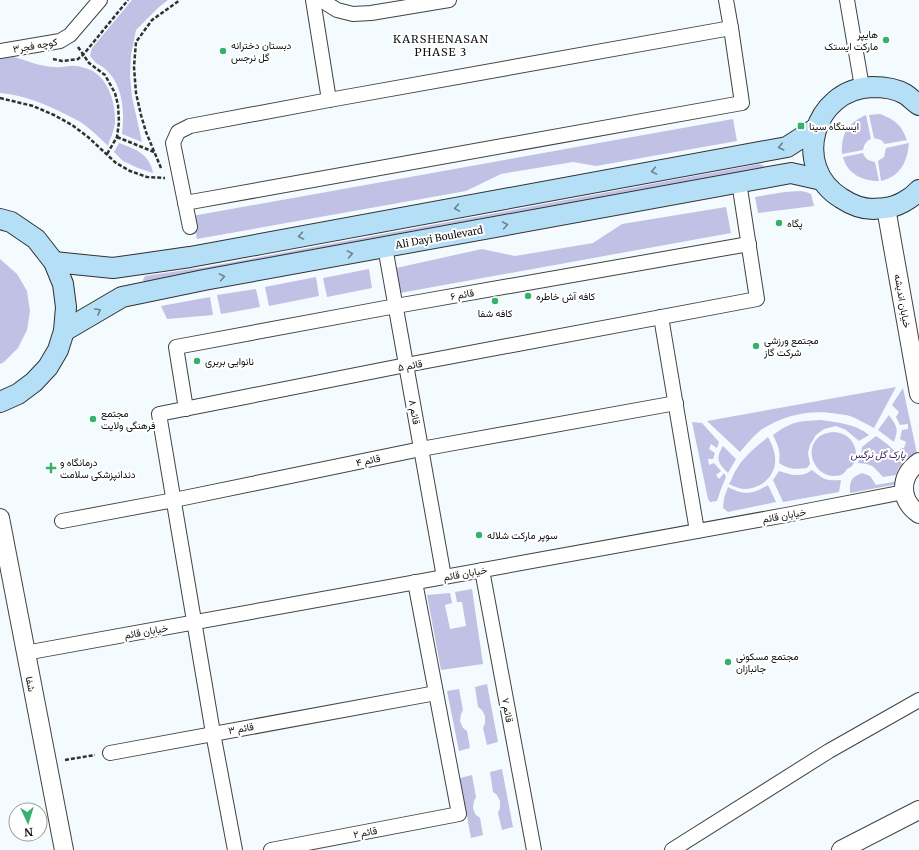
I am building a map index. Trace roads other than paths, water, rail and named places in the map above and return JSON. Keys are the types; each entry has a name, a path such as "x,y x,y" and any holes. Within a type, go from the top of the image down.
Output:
{"main road":[{"path":"919,105 904,93 884,87 862,87 847,92 833,102 823,114 815,129 813,147 815,164 822,180 834,194 850,204 868,209 886,208 903,202 919,190"},
{"path":"54,262 113,268 190,257 787,147 815,129"},
{"name":"Ali Dayi Boulevard","path":"64,331 122,297 204,280 791,173 822,180"},
{"path":"0,219 11,222 36,239 54,262 63,284 66,307 64,331 58,350 48,367 29,386 18,394 0,402"}],"street":[{"name":"کوچه فجر۳","path":"0,51 60,42 70,35 100,0"},
{"path":"313,0 329,100"},
{"path":"321,0 337,10 353,14 371,13 449,0"},
{"path":"371,13 392,0"},
{"path":"185,203 742,103 726,0"},
{"path":"847,0 862,87"},
{"path":"318,30 322,18 329,14 348,13"},
{"path":"190,228 173,143 178,132 190,126 731,28"},
{"path":"738,182 749,244"},
{"name":"خیابان اندیشه","path":"886,208 914,335 919,394"},
{"name":"قائم ۶","path":"186,409 176,347 396,306 749,244"},
{"name":"قائم ۵","path":"174,500 159,414 757,299 749,244"},
{"name":"قائم ۸","path":"386,247 444,577"},
{"path":"661,317 697,531"},
{"name":"قائم ۴","path":"62,521 174,500 421,449 676,403"},
{"path":"919,462 913,466 907,474 904,483 904,492 907,502 913,510 919,514"},
{"name":"خیابان قائم","path":"26,653 904,492"},
{"path":"174,500 213,733 235,850"},
{"name":"شفا","path":"0,518 64,850"},
{"name":"قائم ۷","path":"482,570 534,850"},
{"path":"415,582 436,693"},
{"name":"قائم ۳","path":"110,753 436,693"},
{"name":"قائم ۲","path":"271,850 459,814 436,693"},
{"path":"672,850 828,751 919,700"},
{"path":"841,850 919,810"}],"place":[{"name":"هایپر مارکت ایستک","path":"886,40"},
{"name":"دبستان دخترانه گل نرجس","path":"223,51"},
{"name":"ایستگاه سینا","path":"801,126"},
{"name":"پگاه","path":"779,223"},
{"name":"کافه آش خاطره","path":"528,296"},
{"name":"کافه شفا","path":"495,301"},
{"name":"مجتمع ورزشی شرکت گاز","path":"756,346"},
{"name":"نانوایی بربری","path":"197,361"},
{"name":"مجتمع فرهنگی ولایت","path":"93,419"},
{"name":"درمانگاه و دندانپزشکی سلامت","path":"51,468"},
{"name":"سوپر مارکت شلاله","path":"479,535"},
{"name":"مجتمع مسکونی جانبازان","path":"728,662"}],"district":[{"name":"KARSHENASAN PHASE 3","path":"441,45"}],"park label":[{"name":"پارک گل نرگس","path":"878,454"}]}
